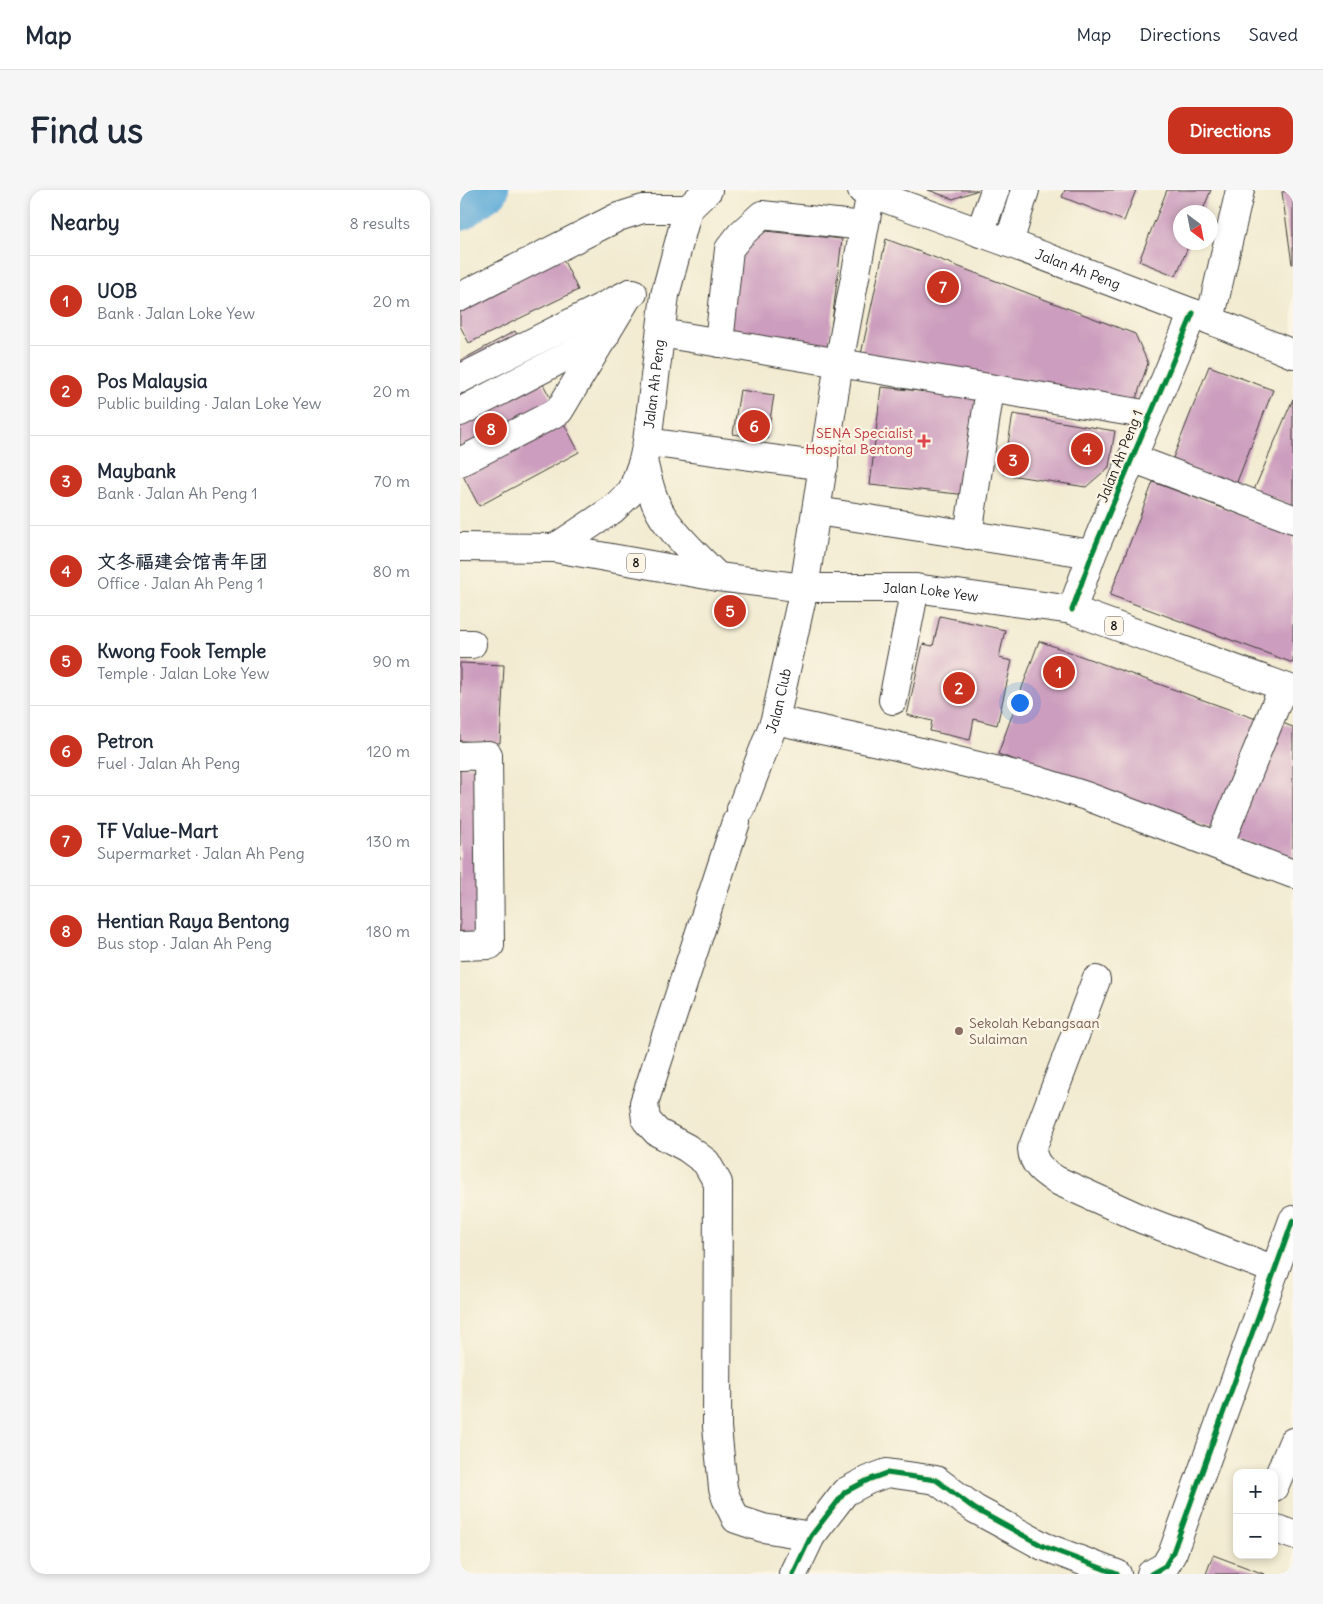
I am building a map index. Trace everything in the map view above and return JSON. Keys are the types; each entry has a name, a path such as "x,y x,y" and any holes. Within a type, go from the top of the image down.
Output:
{"main road":[{"path":"460,297 618,217 643,209 688,209 708,190"},
{"path":"980,232 995,190"},
{"path":"1008,243 1025,190"},
{"name":"Jalan Ah Peng 1","path":"1072,610 1092,554 1150,415 1202,316 1240,190"},
{"name":"Jalan Ah Peng","path":"866,191 1202,316 1293,354"},
{"name":"Jalan Club","path":"810,1536 763,1528 736,1519 726,1498 723,1488 717,1428 718,1182 706,1162 687,1148 657,1132 646,1120 644,1103 738,815 775,720 804,588 839,363 864,226 866,191"},
{"name":"Jalan Ah Peng","path":"555,548 612,510 632,491 645,452 665,295 688,209"},
{"path":"719,343 729,250 741,234 762,215 864,226"},
{"path":"460,379 665,295"},
{"path":"460,462 559,411 618,315"},
{"path":"460,397 618,315"},
{"path":"460,412 618,315"},
{"path":"661,333 1150,415"},
{"path":"460,427 591,359"},
{"path":"460,445 576,384"},
{"path":"968,536 990,389"},
{"path":"718,577 683,543 662,516 653,495 645,452 824,466"},
{"path":"1132,458 1293,519"},
{"path":"817,511 1092,554"},
{"name":"8","path":"460,547 555,548"},
{"name":"Jalan Loke Yew","path":"555,548 718,577 804,588 915,588 1072,610 1288,688"},
{"path":"894,700 915,588"},
{"path":"1219,845 1288,688"},
{"path":"775,720 892,745 1036,780 1219,845 1293,874"},
{"path":"460,756 488,755 490,945 460,946"},
{"path":"1096,980 1032,1149 1032,1158 1044,1172 1056,1180 1144,1220 1284,1257"},
{"path":"1162,1571 1173,1552 1284,1257 1293,1220"},
{"path":"1278,1478 1293,1442"},
{"path":"793,1574 810,1536 845,1492 887,1473 936,1480 975,1508 1043,1546 1117,1574"},
{"path":"1278,1529 1293,1535"}],"building":[{"path":"928,190 978,190 953,199"},
{"path":"1065,190 1136,190 1124,221 1062,197"},
{"path":"1167,190 1211,190 1205,205 1173,205 1173,250 1187,250 1176,276 1139,261"},
{"path":"1293,190 1293,264 1292,264 1282,192"},
{"path":"756,230 842,239 829,347 727,336 737,251"},
{"path":"886,239 1135,334 1148,363 1135,402 860,359"},
{"path":"562,257 578,290 469,343 460,326 460,307"},
{"path":"515,331 579,452 479,506 460,470 460,361"},
{"path":"1209,366 1273,390 1235,487 1171,463"},
{"name":"SENA Specialist Hospital Bentong","path":"881,387 978,397 968,495 870,485"},
{"path":"740,390 774,395 767,439 733,434"},
{"path":"1293,399 1293,506 1254,490"},
{"path":"1013,414 1115,431 1109,467 1086,487 1003,474"},
{"path":"1153,482 1293,534 1293,663 1110,595"},
{"path":"940,616 1005,630 999,658 1012,661 997,725 974,719 970,740 930,731 932,721 907,715 923,644 933,646"},
{"path":"1039,641 1259,720 1218,832 998,754"},
{"path":"460,663 504,665 500,743 460,741"},
{"path":"1277,721 1293,727 1293,859 1232,836"},
{"path":"460,766 480,766 481,939 460,939"},
{"path":"1213,1555 1264,1574 1206,1574"}],"waterway":[{"path":"460,211 489,190"}],"cycle path":[{"path":"1072,610 1092,554 1193,313"},
{"path":"1151,1574 1165,1566 1173,1552 1293,1220"},
{"path":"793,1574 811,1536 845,1492 887,1473 936,1480 975,1509 1043,1546 1117,1574"}],"place":[{"name":"TF Value-Mart","path":"943,287"},
{"name":"Petron","path":"754,426"},
{"name":"Hentian Raya Bentong","path":"491,429"},
{"name":"SENA Specialist Hospital Bentong","path":"924,441"},
{"name":"文冬福建会馆青年团","path":"1087,449"},
{"name":"Maybank","path":"1013,460"},
{"name":"Kwong Fook Temple","path":"730,611"},
{"name":"UOB","path":"1059,672"},
{"name":"Pos Malaysia","path":"959,688"},
{"name":"Sekolah Kebangsaan Sulaiman","path":"959,1031"}]}
